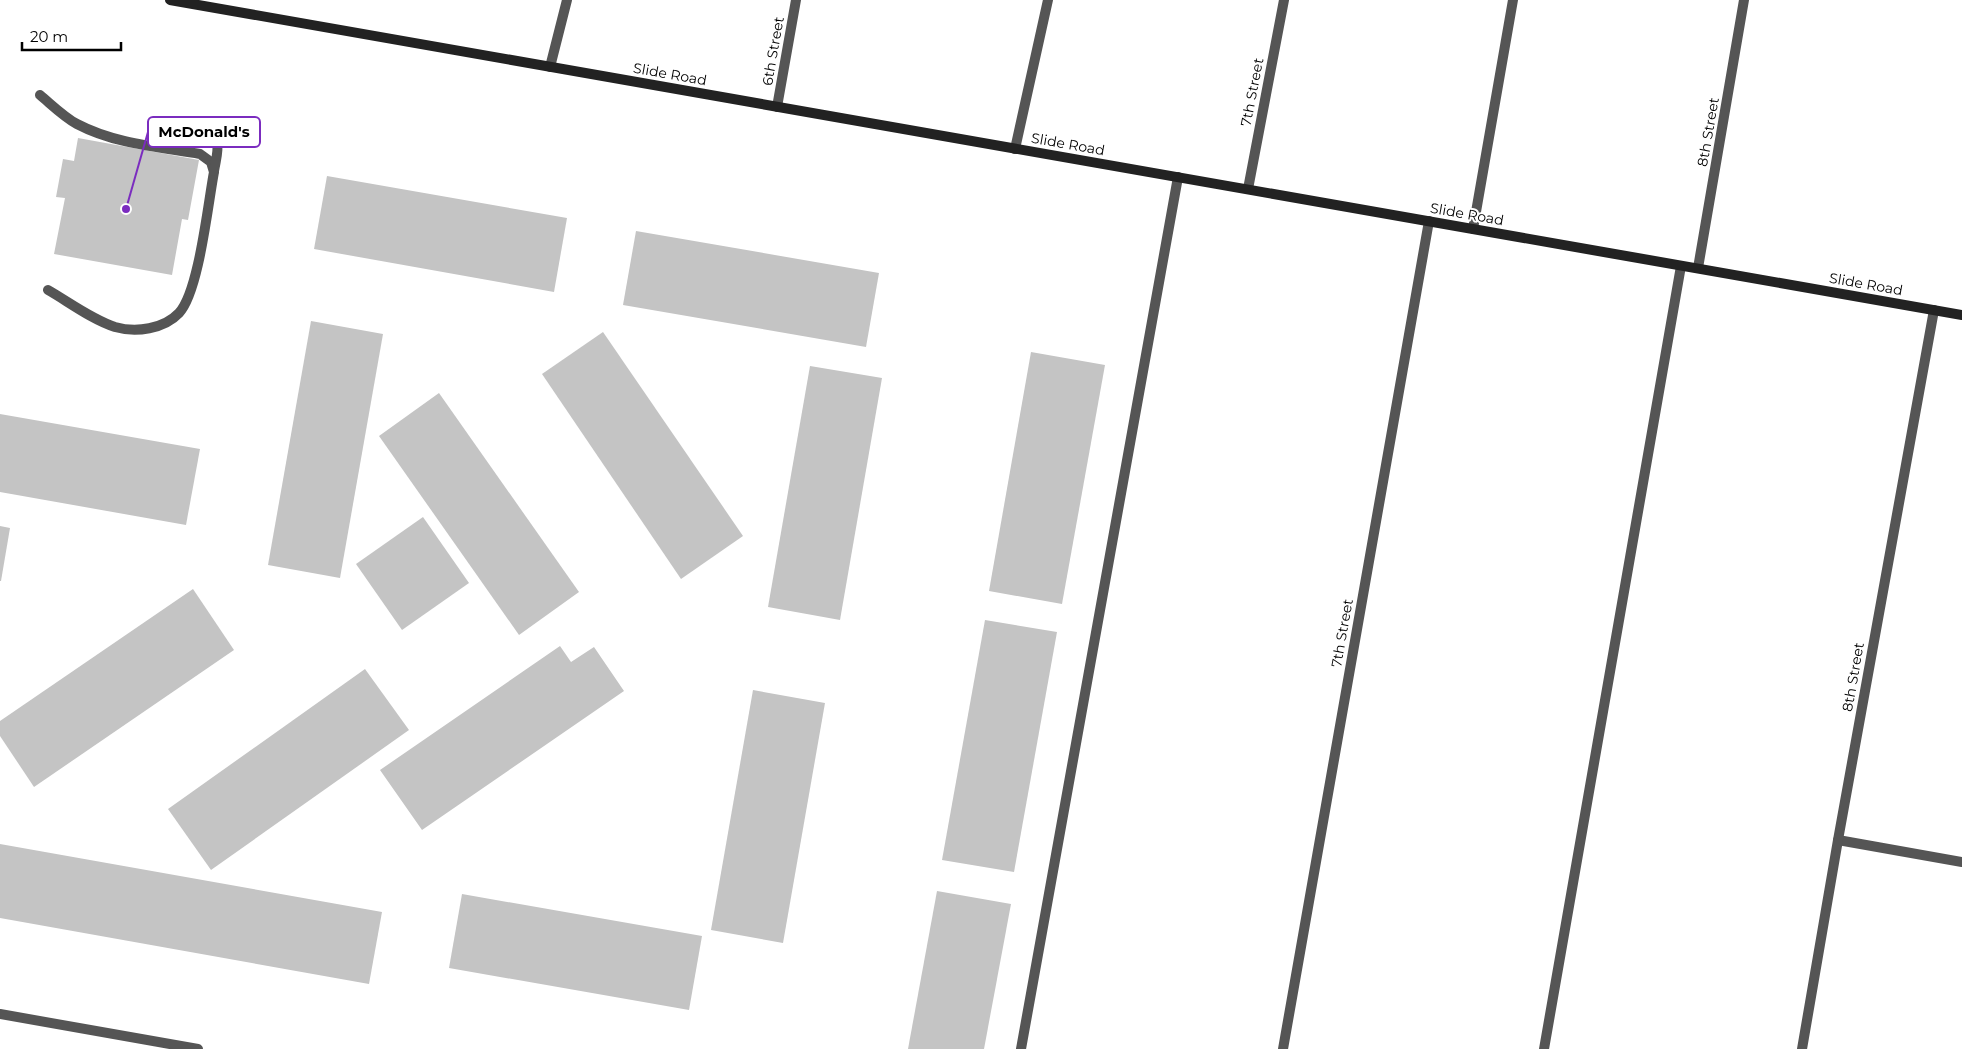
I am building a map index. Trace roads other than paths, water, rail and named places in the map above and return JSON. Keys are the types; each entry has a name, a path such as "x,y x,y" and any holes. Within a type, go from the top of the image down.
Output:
{"main road":[{"name":"Slide Road","path":"170,0 1962,315"}],"street":[{"path":"550,67 567,0"},
{"name":"6th Street","path":"777,106 796,0"},
{"path":"1015,149 1048,0"},
{"name":"7th Street","path":"1248,189 1284,0"},
{"path":"1472,229 1513,0"},
{"name":"8th Street","path":"1698,268 1744,0"},
{"path":"40,95 75,123 96,133 112,138 200,154 211,162 214,172"},
{"path":"48,290 92,316 116,327 139,330 164,324 180,312 189,298 195,278 218,148 215,135 203,125"},
{"path":"1021,1049 1178,177"},
{"name":"7th Street","path":"1283,1049 1429,221"},
{"path":"1544,1049 1681,266"},
{"name":"8th Street","path":"1802,1049 1934,310"},
{"path":"1838,840 1962,862"},
{"path":"0,1014 198,1049"}],"place":[{"name":"McDonald's","path":"126,209"}]}
